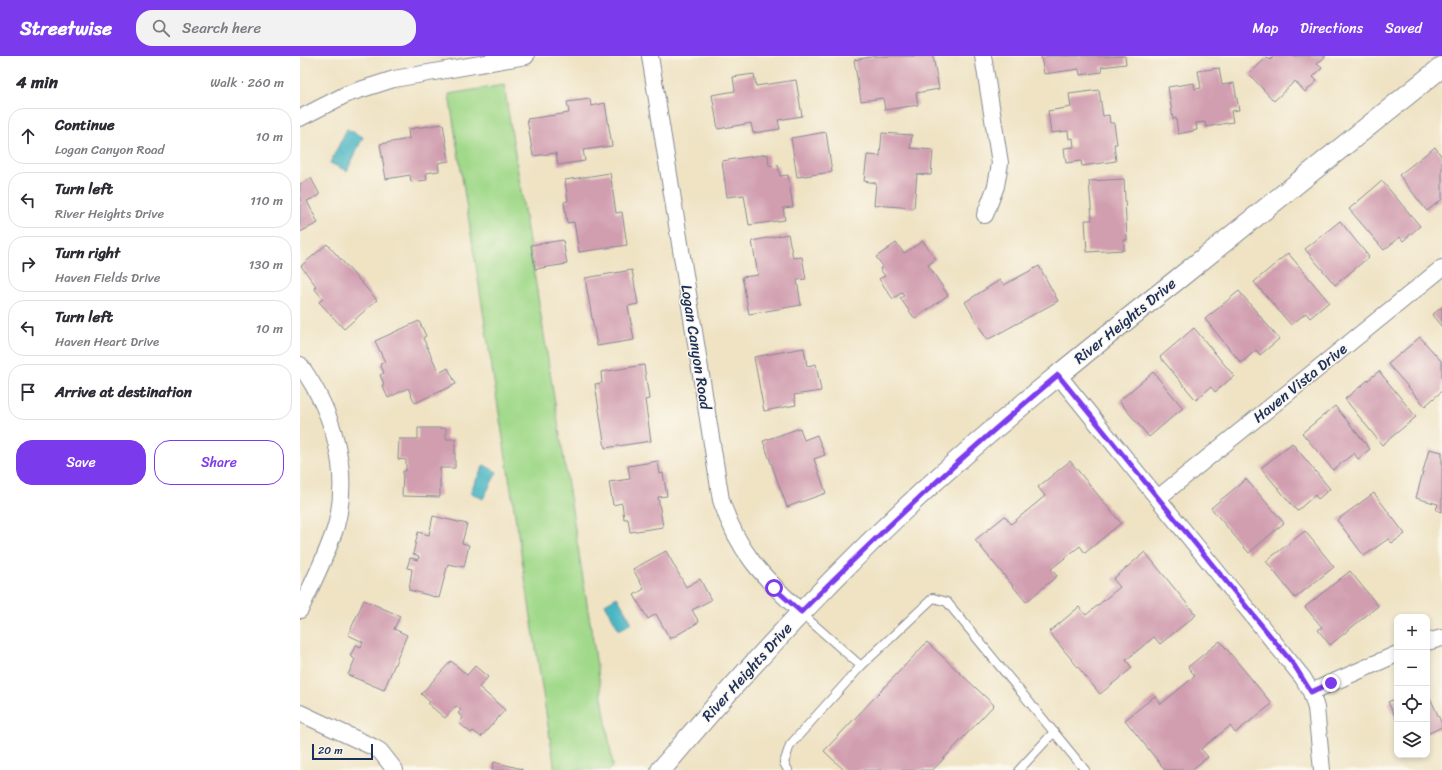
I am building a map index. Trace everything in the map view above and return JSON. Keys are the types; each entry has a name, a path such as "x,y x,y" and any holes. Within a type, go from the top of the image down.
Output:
{"street":[{"path":"300,118 347,94 388,81 442,69 526,56"},
{"name":"Logan Canyon Road","path":"650,56 721,500 733,531 750,560 760,573 801,612"},
{"path":"983,56 1000,163 996,186 985,215"},
{"name":"River Heights Drive","path":"661,770 733,686 801,612 863,549 926,490 1058,375 1442,67"},
{"name":"Haven Vista Drive","path":"1158,498 1442,268"},
{"path":"300,365 323,403 334,434 339,451 341,488 337,519 330,542 300,610"},
{"path":"1058,375 1294,665 1311,692 1318,721 1322,770"},
{"path":"1430,641 1442,638"},
{"path":"1311,692 1394,655"},
{"path":"300,713 373,746 380,751 395,770"}],"lane":[{"path":"788,770 784,763 790,745 861,666 933,598 947,602 1085,770"},
{"path":"801,612 861,666"},
{"path":"1019,770 1054,732"}],"green space":[{"path":"504,85 613,766 610,770 555,770 449,94"}],"water":[{"path":"347,129 363,137 347,171 330,163"},
{"path":"484,465 497,472 483,499 470,492"},
{"path":"617,597 632,623 619,630 605,604"}],"building":[{"path":"876,56 933,56 939,89 916,93 918,105 885,110 883,98 861,101 854,60"},
{"path":"1041,56 1125,56 1126,64 1101,67 1102,72 1080,75 1079,69 1044,74"},
{"path":"1274,56 1326,56 1317,64 1322,68 1313,77 1317,81 1305,92 1295,81 1274,101 1249,74 1267,57 1270,60"},
{"path":"1219,68 1222,85 1234,83 1239,110 1231,111 1233,122 1206,127 1205,122 1196,123 1197,130 1178,134 1176,118 1173,119 1168,87 1194,83 1195,89 1201,88 1198,71"},
{"path":"754,74 756,86 796,80 802,116 778,120 780,129 753,133 751,123 718,129 712,95 735,91 733,77"},
{"path":"1099,90 1103,116 1109,115 1110,123 1114,123 1117,144 1114,144 1116,161 1082,166 1081,161 1066,163 1064,148 1074,147 1073,138 1069,139 1068,131 1051,133 1048,111 1071,107 1069,94"},
{"path":"590,99 591,106 605,103 612,146 583,150 585,161 558,165 556,153 533,156 527,119 569,113 567,102"},
{"path":"443,124 449,161 438,163 439,171 426,173 427,180 411,182 410,175 386,179 380,144 409,139 408,129"},
{"path":"826,132 832,172 797,177 791,138"},
{"path":"882,133 912,135 910,148 933,150 931,175 917,174 914,208 874,205 876,183 864,181 867,155 880,156"},
{"path":"1435,147 1442,157 1442,199 1427,211 1399,175"},
{"path":"768,154 769,166 778,165 780,176 788,175 793,207 783,208 785,220 749,225 744,195 727,197 722,161"},
{"path":"610,173 616,213 622,212 627,245 579,252 574,222 567,223 564,202 568,201 565,180"},
{"path":"311,178 320,195 307,201 318,223 300,232 300,184"},
{"path":"1124,179 1127,240 1124,240 1124,250 1087,252 1085,220 1092,220 1089,181"},
{"path":"1382,181 1420,226 1403,241 1400,237 1384,250 1349,209"},
{"path":"1340,221 1369,257 1335,285 1305,249"},
{"path":"788,234 793,258 802,257 806,279 797,280 801,305 749,314 742,277 758,275 752,241"},
{"path":"563,240 567,264 535,269 531,245"},
{"path":"923,241 936,259 928,265 948,295 915,319 900,298 904,296 902,292 893,299 879,279 885,276 880,269 883,266 876,257 896,243 904,253"},
{"path":"327,244 377,300 344,329 319,302 323,299 314,288 316,286 301,266"},
{"path":"1288,253 1329,302 1310,318 1306,313 1291,325 1254,282"},
{"path":"1039,266 1058,301 987,340 965,302 1000,280 1004,285"},
{"path":"632,270 638,304 628,306 634,340 597,346 585,278"},
{"path":"1239,291 1279,339 1260,355 1256,350 1241,363 1205,319"},
{"path":"1442,307 1442,327 1432,315"},
{"path":"419,321 426,336 423,338 439,373 448,368 456,384 415,403 408,388 388,398 382,385 384,384 380,375 384,373 380,364 385,362 375,341"},
{"path":"1194,328 1234,376 1215,392 1211,387 1196,400 1160,357"},
{"path":"1420,337 1442,362 1442,391 1425,406 1388,364"},
{"path":"804,348 807,366 816,364 821,391 794,395 796,405 764,411 754,357"},
{"path":"644,365 649,399 645,400 651,441 605,448 595,384 602,383 601,372"},
{"path":"1379,371 1416,417 1382,445 1345,399"},
{"path":"1153,372 1183,408 1149,437 1119,401"},
{"path":"1335,406 1370,449 1358,459 1354,453 1333,470 1302,433"},
{"path":"418,428 446,428 446,439 455,439 455,468 440,468 440,497 402,496 403,471 406,471 406,460 398,459 399,439 418,439"},
{"path":"800,428 804,440 817,435 825,455 814,459 826,493 787,507 763,441"},
{"path":"1292,443 1330,489 1318,499 1315,495 1297,511 1261,468"},
{"path":"1429,449 1442,452 1442,512 1436,510 1438,504 1416,498"},
{"path":"658,461 660,474 663,473 667,496 658,497 663,527 630,532 628,519 624,519 622,503 613,505 609,482 630,479 628,466"},
{"path":"1070,461 1121,523 1085,553 1080,546 1051,569 1057,576 1026,602 975,540 1005,516 1011,524 1045,496 1038,487"},
{"path":"1246,479 1284,523 1249,553 1211,508"},
{"path":"1374,493 1405,534 1392,543 1388,539 1364,556 1337,520"},
{"path":"433,516 467,524 462,543 469,545 464,567 448,564 439,598 409,590 412,569 407,568 410,558 418,560 419,556 413,554 418,532 429,535"},
{"path":"1305,531 1334,567 1295,598 1266,561"},
{"path":"666,551 686,587 700,579 711,600 692,610 699,622 670,639 656,614 648,619 634,595 644,589 633,569"},
{"path":"1145,552 1196,615 1160,644 1154,637 1126,660 1132,668 1100,694 1049,632 1079,607 1086,615 1120,587 1113,579"},
{"path":"1350,571 1378,606 1330,645 1318,630 1322,627 1305,607"},
{"path":"364,600 400,616 394,629 407,635 384,690 348,675 355,659 350,656 356,645 361,647 363,642 348,635"},
{"path":"1220,641 1272,704 1235,733 1230,726 1201,749 1208,757 1191,770 1165,770 1125,720 1155,696 1161,704 1195,676 1188,667"},
{"path":"927,642 994,705 933,770 844,770 824,751"},
{"path":"451,661 467,675 475,666 488,677 479,687 505,710 481,737 473,731 471,733 459,723 463,718 458,713 461,710 456,706 445,718 428,704 430,702 421,694"},
{"path":"1430,698 1442,724 1442,727 1430,733"},
{"path":"1394,699 1394,715 1388,702"},
{"path":"494,762 522,769 522,770 492,770"}],"route":[{"path":"774,588 801,612 863,549 926,490 990,432 1058,375 1294,665 1304,678 1311,692 1331,683"}]}
